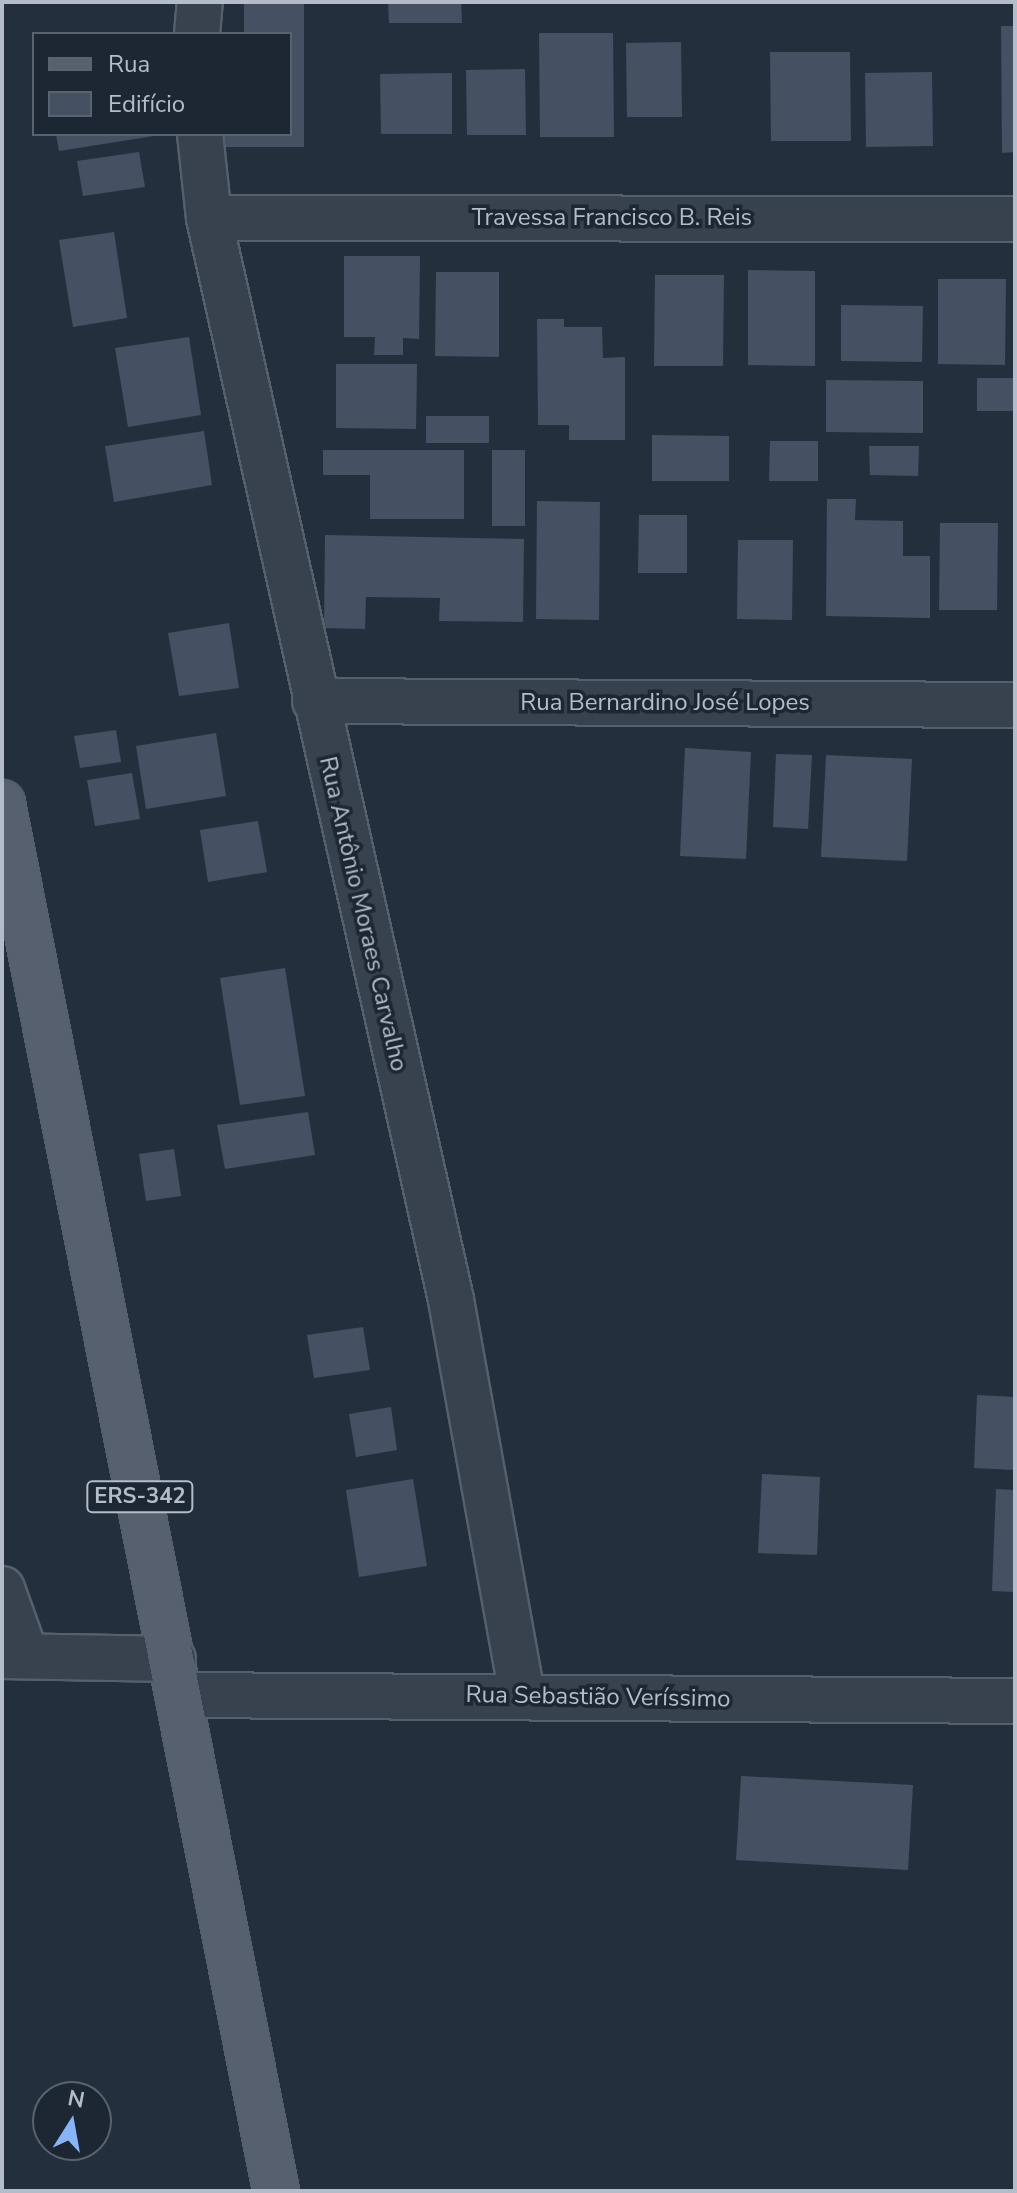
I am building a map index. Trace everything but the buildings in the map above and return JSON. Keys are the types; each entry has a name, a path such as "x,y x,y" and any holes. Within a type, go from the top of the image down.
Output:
{"main road":[{"name":"ERS-342","path":"2,803 177,1677 276,2191"}],"street":[{"path":"197,32 200,2"},
{"name":"Rua Antônio Moraes Carvalho","path":"200,136 209,218 451,1300 522,1696"},
{"name":"Travessa Francisco B. Reis","path":"209,218 1015,219"},
{"name":"Rua Bernardino José Lopes","path":"315,701 1015,705"},
{"path":"2,1589 14,1656"},
{"name":"Rua Sebastião Veríssimo","path":"14,1656 177,1677 522,1696 1015,1701"}]}
